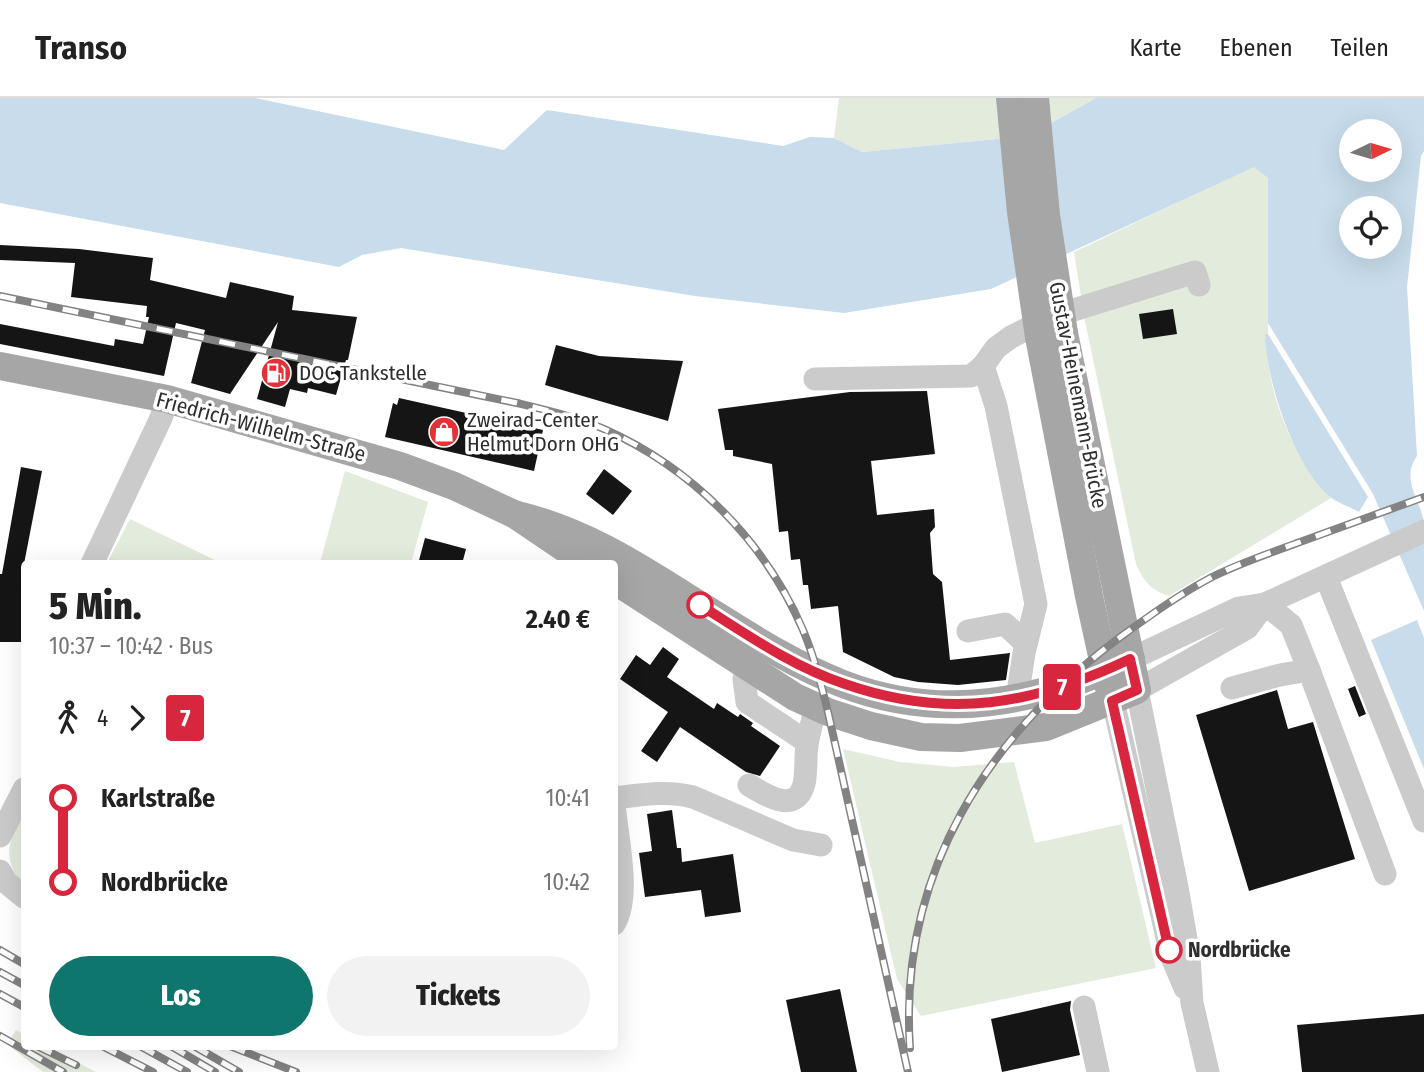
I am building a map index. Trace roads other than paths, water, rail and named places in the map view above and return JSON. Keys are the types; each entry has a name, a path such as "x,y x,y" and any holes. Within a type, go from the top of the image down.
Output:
{"main road":[{"name":"Gustav-Heinemann-Brücke","path":"1010,98 1021,212 1051,335 1125,696"},
{"name":"Gustav-Heinemann-Brücke","path":"1035,98 1046,215 1051,335"},
{"name":"Friedrich-Wilhelm-Straße","path":"0,366 167,399 400,466 454,486 514,514 582,560"},
{"name":"Friedrich-Wilhelm-Straße","path":"514,514 545,521 584,537 606,560"},
{"name":"Friedrich-Wilhelm-Straße","path":"618,572 756,656 896,699 938,705 984,704 1017,699 1118,665"},
{"name":"Friedrich-Wilhelm-Straße","path":"756,656 795,697 871,726 921,737 960,738 1046,727 1125,696"}],"street":[{"path":"814,379 971,376 983,366 996,348 1048,318 1195,272 1199,285"},
{"path":"983,366 996,406 1036,604 1017,699"},
{"path":"94,560 161,418 167,399"},
{"name":"Friedrich-Wilhelm-Straße","path":"1118,665 1239,608 1265,604 1326,578 1424,531"},
{"path":"1326,578 1424,821"},
{"path":"1265,604 1291,625 1385,874"},
{"name":"Friedrich-Wilhelm-Straße","path":"1125,696 1247,628 1265,604"},
{"path":"968,631 1005,624 1026,644"},
{"path":"756,656 744,679 747,702 807,742"},
{"path":"1232,688 1309,670"},
{"path":"1125,696 1177,887 1189,956 1192,1003 1208,1072"},
{"path":"749,785 772,800 789,800 796,796 804,783 807,742 817,707"},
{"path":"618,798 677,793 693,797 793,840 821,845"},
{"path":"0,836 21,795"},
{"path":"618,846 622,888 621,913 618,918"},
{"path":"0,871 7,883 21,895"},
{"path":"1084,1007 1098,1072"}],"water":[{"path":"0,98 255,98 504,150 547,110 783,146 810,137 834,138 862,152 1028,136 1096,98 1424,98 1424,151 1421,156 1407,287 1417,456 1410,473 1424,523 1424,611 1373,494 1268,323 1268,178 1254,167 991,289 844,313 695,296 401,248 362,255 339,267 0,203"},
{"path":"1265,334 1268,334 1368,497 1359,512 1330,497 1305,465 1284,422 1271,375"},
{"path":"1417,620 1424,638 1424,769 1371,640"}],"railway":[{"path":"0,296 561,414 604,429 636,445 696,486 747,538 768,567 787,597 807,640 828,712 908,1072"},
{"path":"910,1048 910,984 919,924 936,867 961,814 993,764 1031,717 1074,674 1123,635 1166,604 1200,584 1255,558 1424,497"},
{"path":"0,950 21,962"},
{"path":"0,972 21,983"},
{"path":"0,994 21,1005"},
{"path":"0,1036 21,1048"},
{"path":"24,1050 63,1072"},
{"path":"45,1050 76,1065"},
{"path":"110,1050 153,1072"},
{"path":"147,1050 187,1072"},
{"path":"178,1050 215,1072"},
{"path":"201,1050 239,1072"},
{"path":"240,1050 296,1072"}],"place":[{"name":"DOC Tankstelle","path":"276,373"},
{"name":"Zweirad-Center Helmut Dorn OHG","path":"444,432"},
{"name":"Nordbrücke","path":"1169,950"}]}
